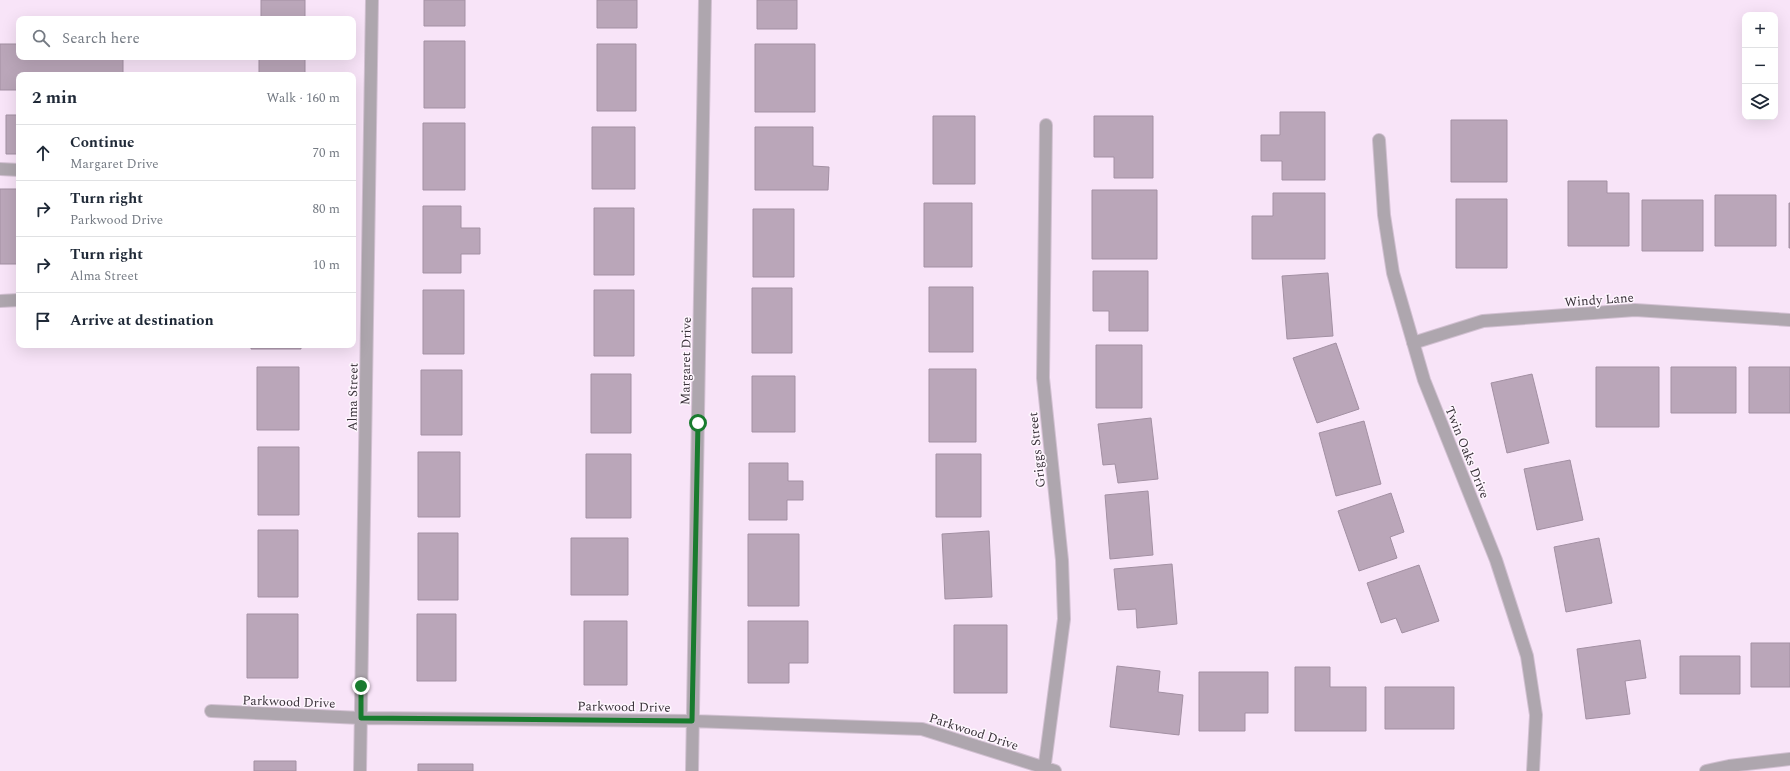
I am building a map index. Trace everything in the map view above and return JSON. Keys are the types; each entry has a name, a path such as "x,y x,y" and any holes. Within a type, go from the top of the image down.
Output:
{"street":[{"name":"Alma Street","path":"360,771 372,0"},
{"name":"Margaret Drive","path":"692,771 705,0"},
{"name":"Griggs Street","path":"1046,125 1043,378 1062,560 1064,619 1048,770"},
{"name":"Twin Oaks Drive","path":"1379,140 1384,215 1393,273 1413,343 1424,380 1496,560 1527,656 1536,715 1533,771"},
{"path":"0,170 16,170"},
{"path":"0,301 16,300"},
{"name":"Windy Lane","path":"1413,343 1483,321 1635,310 1790,320"},
{"name":"Parkwood Drive","path":"211,712 361,718 692,721 922,729 1048,770"},
{"path":"1706,771 1729,766 1790,759"}],"building":[{"path":"261,0 305,0 305,16 261,16"},
{"path":"424,0 465,0 465,26 424,26"},
{"path":"597,0 637,0 637,28 597,28"},
{"path":"757,0 797,0 797,29 757,29"},
{"path":"424,41 465,41 465,108 424,108"},
{"path":"0,44 16,44 16,60 123,60 123,72 16,72 16,90 0,90"},
{"path":"597,44 636,44 636,111 597,111"},
{"path":"755,44 815,44 815,112 755,112"},
{"path":"259,60 305,60 305,72 259,72"},
{"path":"1280,112 1325,112 1325,180 1282,180 1282,161 1261,161 1261,135 1280,135"},
{"path":"6,115 16,115 16,154 6,154"},
{"path":"933,116 975,116 975,184 933,184"},
{"path":"1094,116 1153,116 1153,178 1114,178 1114,157 1094,157"},
{"path":"1451,120 1507,120 1507,182 1451,182"},
{"path":"423,123 465,123 465,190 423,190"},
{"path":"592,127 635,127 635,189 592,189"},
{"path":"755,127 813,127 813,166 829,167 828,190 755,190"},
{"path":"1568,181 1607,181 1607,193 1629,193 1629,246 1568,246"},
{"path":"0,189 16,189 16,264 0,264"},
{"path":"1092,190 1157,190 1157,259 1092,259"},
{"path":"1273,193 1325,193 1325,259 1252,259 1252,216 1273,216"},
{"path":"1715,195 1776,195 1776,246 1715,246"},
{"path":"1456,199 1507,199 1507,268 1456,268"},
{"path":"1642,200 1703,200 1703,251 1642,251"},
{"path":"924,203 972,203 972,267 924,267"},
{"path":"1790,203 1790,248 1789,248"},
{"path":"423,206 461,206 461,228 480,228 480,254 461,254 461,273 423,273"},
{"path":"594,208 634,208 634,275 594,275"},
{"path":"753,209 794,209 794,277 753,277"},
{"path":"1093,271 1148,271 1148,331 1109,331 1109,311 1093,311"},
{"path":"1328,273 1333,336 1287,339 1282,276"},
{"path":"929,287 973,287 973,352 929,352"},
{"path":"752,288 792,288 792,353 752,353"},
{"path":"423,290 464,290 464,354 423,354"},
{"path":"594,290 634,290 634,356 594,356"},
{"path":"1336,343 1359,409 1317,423 1293,358"},
{"path":"1096,345 1142,345 1142,408 1096,408"},
{"path":"251,348 301,348 301,349"},
{"path":"257,367 299,367 299,430 257,430"},
{"path":"1596,367 1659,367 1659,427 1596,427"},
{"path":"1671,367 1736,367 1736,413 1671,413"},
{"path":"1749,367 1790,367 1790,413 1749,413"},
{"path":"929,369 976,369 976,442 929,442"},
{"path":"421,370 462,370 462,435 421,435"},
{"path":"591,374 631,374 631,433 591,433"},
{"path":"1532,374 1549,443 1507,453 1491,383"},
{"path":"752,376 795,376 795,432 752,432"},
{"path":"1151,418 1158,479 1118,483 1115,464 1103,465 1098,424"},
{"path":"1364,421 1381,484 1336,496 1319,433"},
{"path":"258,447 299,447 299,515 258,515"},
{"path":"418,452 460,452 460,517 418,517"},
{"path":"586,454 631,454 631,518 586,518"},
{"path":"936,454 981,454 981,517 936,517"},
{"path":"1570,460 1583,520 1537,530 1524,469"},
{"path":"749,463 788,463 788,481 803,481 803,500 787,500 787,520 749,520"},
{"path":"1148,491 1153,555 1110,559 1105,495"},
{"path":"1391,493 1404,532 1390,537 1397,558 1359,571 1338,511"},
{"path":"258,530 298,530 298,597 258,597"},
{"path":"989,531 992,597 945,599 942,534"},
{"path":"418,533 458,533 458,600 418,600"},
{"path":"748,534 799,534 799,606 748,606"},
{"path":"571,538 628,538 628,595 571,595"},
{"path":"1599,538 1612,603 1566,612 1554,547"},
{"path":"1172,564 1177,624 1137,628 1136,609 1118,610 1114,569"},
{"path":"1419,565 1439,621 1402,633 1396,618 1381,623 1367,583"},
{"path":"247,614 298,614 298,678 247,678"},
{"path":"417,614 456,614 456,681 417,681"},
{"path":"584,621 627,621 627,685 584,685"},
{"path":"748,621 808,621 808,663 789,663 789,683 748,683"},
{"path":"954,625 1007,625 1007,693 954,693"},
{"path":"1640,640 1646,678 1625,681 1630,714 1586,719 1577,649"},
{"path":"1751,643 1790,643 1790,687 1751,687"},
{"path":"1680,656 1740,656 1740,694 1680,694"},
{"path":"1117,666 1160,671 1158,692 1183,695 1179,735 1110,727"},
{"path":"1295,667 1330,667 1330,687 1366,687 1366,731 1295,731"},
{"path":"1199,672 1268,672 1268,713 1245,713 1245,731 1199,731"},
{"path":"1385,687 1454,687 1454,729 1385,729"},
{"path":"254,761 296,761 296,771 254,771"},
{"path":"418,764 473,764 473,771 418,771"}],"route":[{"path":"361,686 361,718 692,721 698,423"}]}
